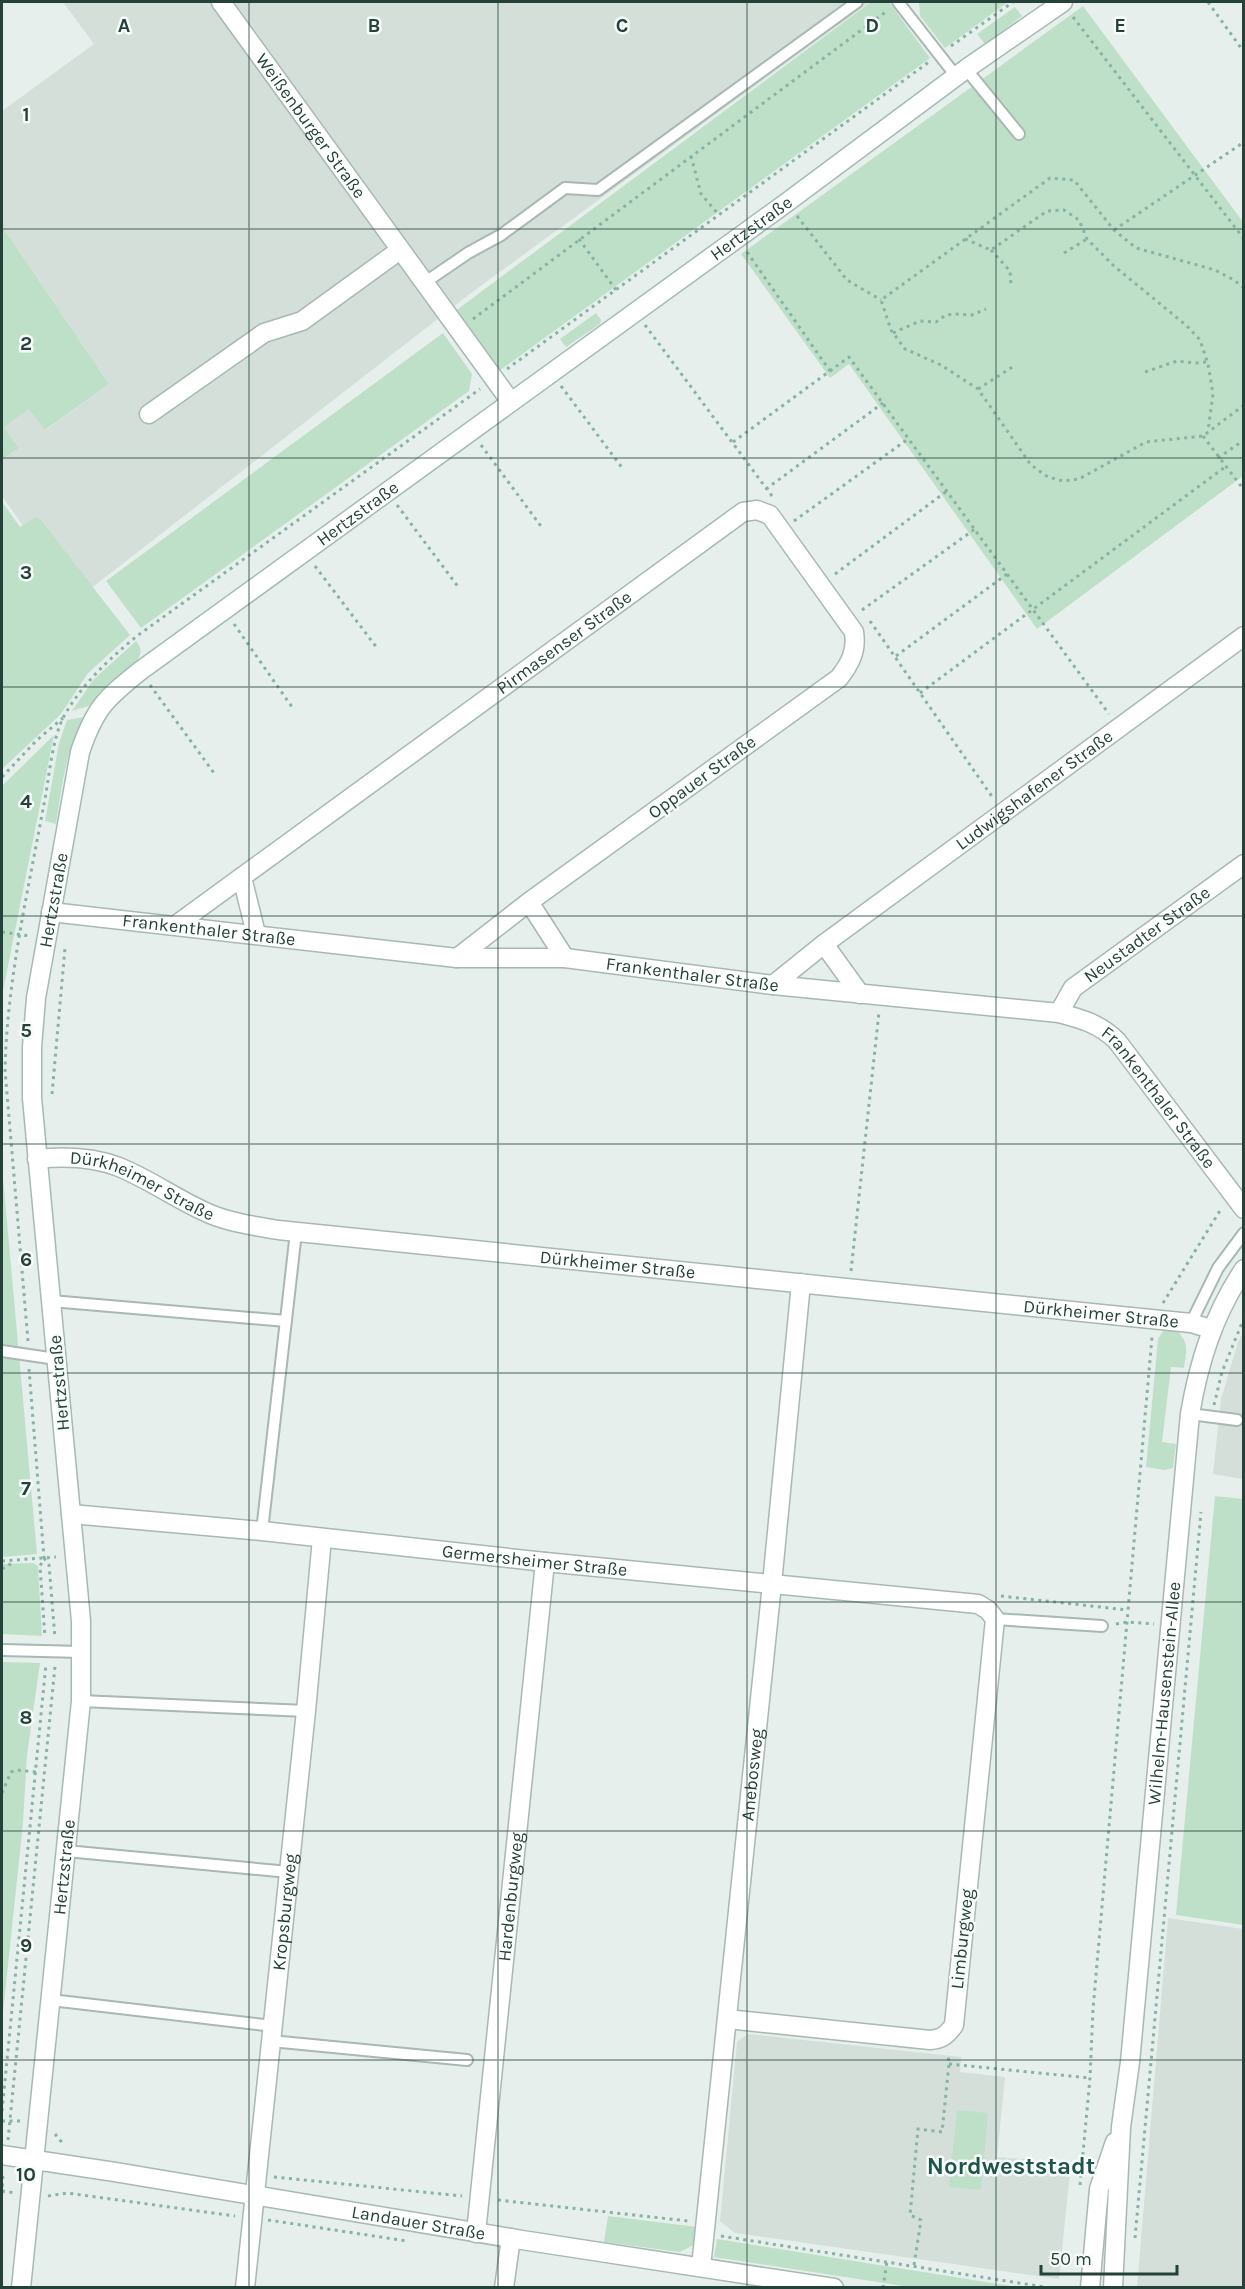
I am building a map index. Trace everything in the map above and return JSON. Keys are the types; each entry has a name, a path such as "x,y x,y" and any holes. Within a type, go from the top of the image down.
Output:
{"street":[{"name":"Weißenburger Straße","path":"221,2 511,402"},
{"name":"Hertzstraße","path":"21,2288 81,1701 82,1652 37,1159 32,1098 32,1047 36,998 47,938 60,913 80,752 87,731 99,708 110,695 140,671 738,238 961,73 1063,2"},
{"path":"149,414 264,333 302,321 400,250"},
{"name":"Oppauer Straße","path":"457,958 529,902 840,678 854,655 855,638 852,628 770,515 757,510"},
{"name":"Pirmasenser Straße","path":"176,925 743,512 757,510"},
{"name":"Ludwigshafener Straße","path":"772,985 824,944 1244,636"},
{"name":"Neustadter Straße","path":"1059,1013 1073,988 1244,864"},
{"path":"242,877 256,934"},
{"path":"529,902 565,958"},
{"name":"Frankenthaler Straße","path":"60,913 457,958 565,958 772,985 1059,1013 1095,1024 1106,1030 1117,1041 1231,1195 1244,1209"},
{"path":"824,944 860,994"},
{"name":"Dürkheimer Straße","path":"37,1159 53,1157 101,1162 120,1168 211,1214 234,1222 296,1232 1155,1319 1191,1323 1211,1329"},
{"name":"Wilhelm-Hausenstein-Allee","path":"1113,2288 1121,2127 1130,2062 1190,1414 1195,1384 1211,1329 1244,1269"},
{"name":"Anebosweg","path":"701,2267 801,1283"},
{"name":"Germersheimer Straße","path":"71,1514 262,1531 545,1562 978,1604"},
{"name":"Kropsburgweg","path":"245,2288 322,1538"},
{"name":"Hardenburgweg","path":"476,2233 545,1562"},
{"path":"978,1604 988,1610 995,1619"},
{"name":"Limburgweg","path":"940,2039 949,2033 954,2025 995,1619"},
{"path":"727,2019 930,2040 940,2039"},
{"name":"Wilhelm-Hausenstein-Allee","path":"1090,2288 1100,2189 1121,2127"},
{"name":"Landauer Straße","path":"4,2155 476,2233 701,2267 752,2281 834,2288"},
{"path":"504,2288 511,2238"}],"lane":[{"path":"424,283 468,253 501,235 565,188 598,190 857,2"},
{"path":"898,2 940,55 961,73 1019,134"},
{"path":"262,1531 296,1232"},
{"path":"1191,1323 1218,1268 1244,1233"},
{"path":"51,1301 286,1321"},
{"path":"2,1351 56,1359"},
{"path":"1190,1414 1237,1420"},
{"path":"995,1619 1102,1626"},
{"path":"2,1650 82,1652"},
{"path":"81,1701 306,1711"},
{"path":"66,1851 289,1872"},
{"path":"51,2000 272,2034 467,2060"}],"path":[{"path":"458,330 898,2"},
{"path":"2,2111 36,1772 51,1652 40,1566 44,1558 28,1385 29,1355 5,1070 6,1028 20,934 56,743 64,717 82,689 104,665 137,636 1013,2"},
{"path":"1063,2 1244,239"},
{"path":"1208,2 1244,52"},
{"path":"1114,230 1244,142"},
{"path":"692,156 701,194 719,215"},
{"path":"881,300 1050,178 1074,180 1114,230 1136,248 1215,270 1244,288"},
{"path":"786,203 847,280 881,300 893,333 905,350 941,364 978,389 1031,465 1048,477 1063,481 1079,479 1146,442 1203,436 1244,405"},
{"path":"991,250 1047,211 1064,210 1079,220 1087,238 1114,266 1187,326 1200,340 1207,361 1213,394 1208,432"},
{"path":"738,238 830,371"},
{"path":"1064,253 1087,238"},
{"path":"579,239 616,290"},
{"path":"965,239 991,250 1010,271 1011,285"},
{"path":"893,333 920,321 936,322 946,315 972,315 986,309"},
{"path":"733,442 849,357 1119,728"},
{"path":"1145,372 1177,361 1196,363 1207,361"},
{"path":"978,389 1014,366"},
{"path":"551,373 623,469"},
{"path":"757,510 766,489 883,403"},
{"path":"471,431 543,530"},
{"path":"1203,436 1244,490"},
{"path":"793,522 909,438"},
{"path":"1218,458 1244,440"},
{"path":"920,693 1225,467"},
{"path":"834,575 947,491"},
{"path":"387,492 459,588"},
{"path":"862,610 975,529"},
{"path":"304,552 377,648"},
{"path":"896,656 1007,574"},
{"path":"224,610 292,707"},
{"path":"140,671 214,773"},
{"path":"2,777 37,740 64,717"},
{"path":"51,1094 60,913"},
{"path":"2,932 47,938"},
{"path":"849,1287 880,997"},
{"path":"1079,2194 1127,1610 1147,1380 1155,1319 1187,1262 1231,1195"},
{"path":"1212,1417 1222,1372 1232,1342 1244,1318"},
{"path":"1135,2246 1201,1511"},
{"path":"2,1562 75,1556"},
{"path":"4,2155 37,1863 51,1652 49,1564 44,1558"},
{"path":"2,1569 15,1562"},
{"path":"978,1604 987,1594 1127,1610"},
{"path":"2,1793 11,1772 17,1770 36,1772"},
{"path":"914,2265 921,2220 909,2215 918,2129 942,2132 949,2064 948,2049 940,2039"},
{"path":"949,2064 1090,2078"},
{"path":"257,2177 280,2177 694,2221 722,2237 1051,2288"},
{"path":"47,2196 66,2193 253,2217"},
{"path":"883,2288 887,2261"}],"shaded area":[{"path":"63,2 870,2 475,290 76,600 2,496 2,460 19,448 4,427 29,409 46,430 109,384 2,226 2,111 94,44"},
{"path":"1243,1332 1243,1479 1213,1474 1221,1399"},
{"path":"1168,1918 1243,1929 1243,2287 1137,2287"},
{"path":"748,2034 961,2057 960,2072 1005,2077 997,2157 1071,2163 1059,2279 735,2233 720,2221 737,2042"}],"green space":[{"path":"871,2 889,2 930,58 499,371 454,312"},
{"path":"919,2 1008,2 945,48 920,16"},
{"path":"1083,6 1243,222 1243,476 1037,629 849,364 830,378 741,254"},
{"path":"1015,7 1022,16 985,44 977,34"},
{"path":"2,226 109,384 45,430 29,409 4,427 19,448 2,460"},
{"path":"596,313 601,320 600,324 566,347 560,339"},
{"path":"443,333 472,374 469,391 141,628 106,581"},
{"path":"2,502 20,527 36,517 41,520 130,635 88,673 61,714 2,769"},
{"path":"136,641 140,647 140,653 135,663 111,684 98,701 72,711 93,680"},
{"path":"85,717 69,755 56,824 45,821 59,743 67,720"},
{"path":"54,735 2,996 2,786"},
{"path":"2,1167 37,1554 2,1557"},
{"path":"1164,1330 1178,1332 1182,1336 1186,1349 1184,1368 1171,1367 1162,1442 1176,1444 1173,1468 1164,1470 1146,1467 1158,1339"},
{"path":"1215,1496 1243,1499 1243,1925 1176,1915"},
{"path":"33,1563 38,1566 42,1636 2,1634 2,1564"},
{"path":"2,1662 40,1663 27,1755 23,1823 2,2022"},
{"path":"957,2110 988,2113 981,2190 949,2187"},
{"path":"608,2216 697,2227 695,2244 680,2252 604,2242"},
{"path":"717,2239 1017,2287 910,2287 714,2257"}],"district":[{"name":"Nordweststadt","path":"1011,2166"}]}
